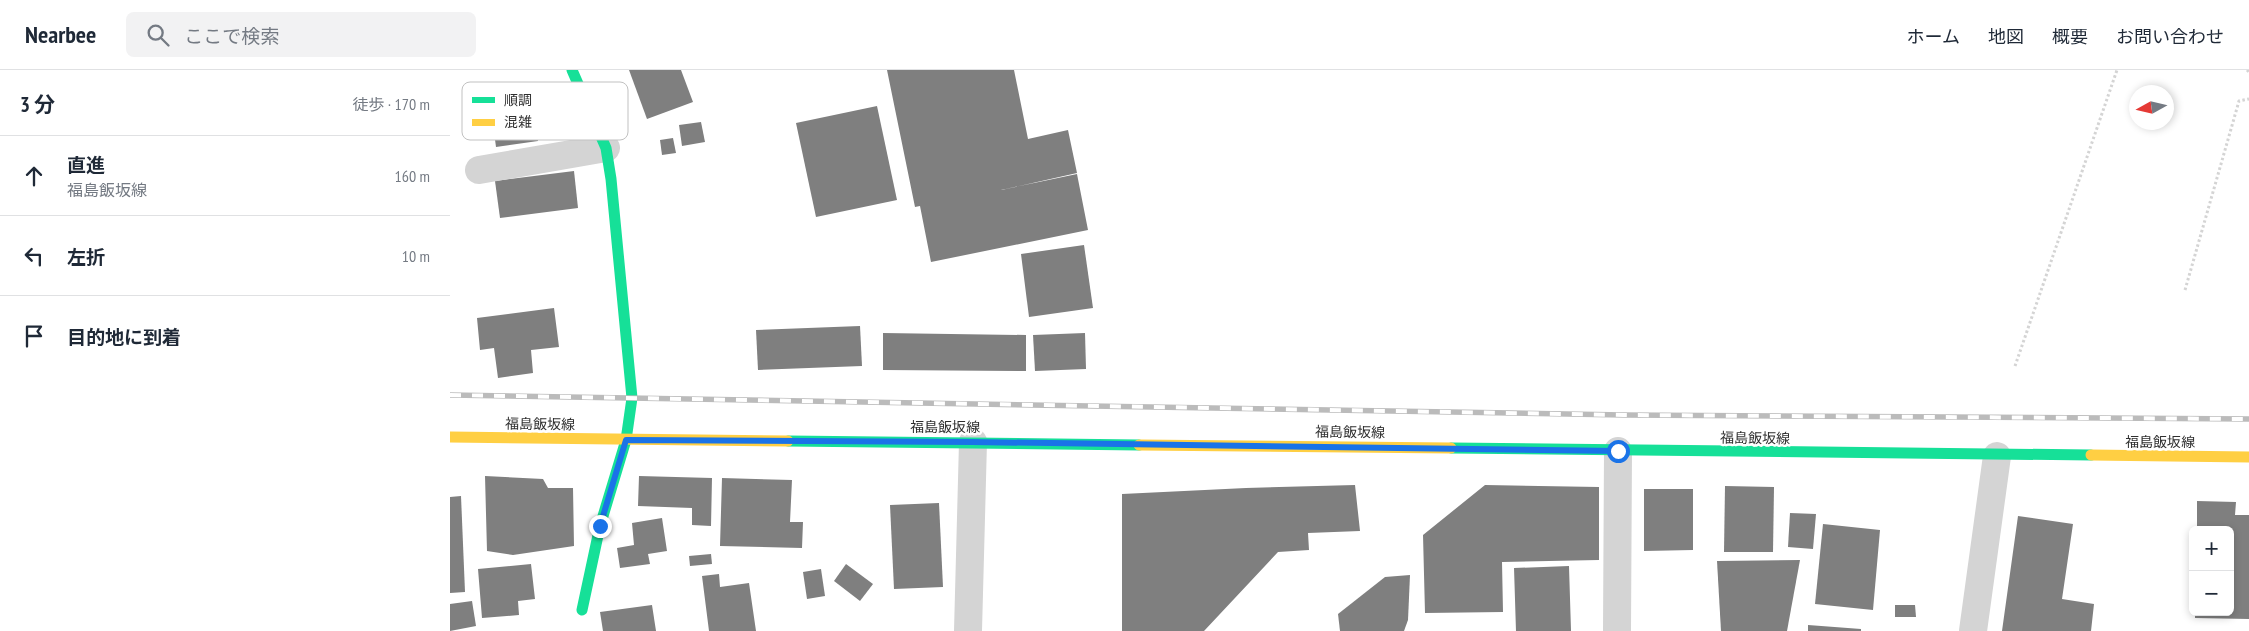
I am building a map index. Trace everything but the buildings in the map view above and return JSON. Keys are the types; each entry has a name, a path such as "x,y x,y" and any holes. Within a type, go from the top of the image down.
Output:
{"main road":[{"path":"572,70 577,82"},
{"path":"582,610 600,526 626,440 632,398 611,179 606,148 603,140"},
{"name":"福島飯坂線","path":"450,438 972,442 1997,456 2249,457"}],"street":[{"path":"479,170 606,148"},
{"path":"968,631 972,442"},
{"path":"1617,631 1618,451"},
{"path":"1973,631 1997,456"}],"path":[{"path":"2015,366 2117,70"},
{"path":"2185,290 2239,101 2249,99"}],"railway":[{"path":"450,395 1624,415 2249,419"}],"traffic: fast":[{"path":"572,70 577,82"},
{"path":"582,610 600,526 626,440 632,398 611,179 606,148 603,140"},
{"path":"788,441 1139,445"},
{"path":"1451,448 2091,455"}],"traffic: slow":[{"path":"450,437 788,441"},
{"path":"1139,445 1451,448"},
{"path":"2091,455 2249,457"}],"route":[{"path":"600,526 626,440 972,442 1618,451"}]}
